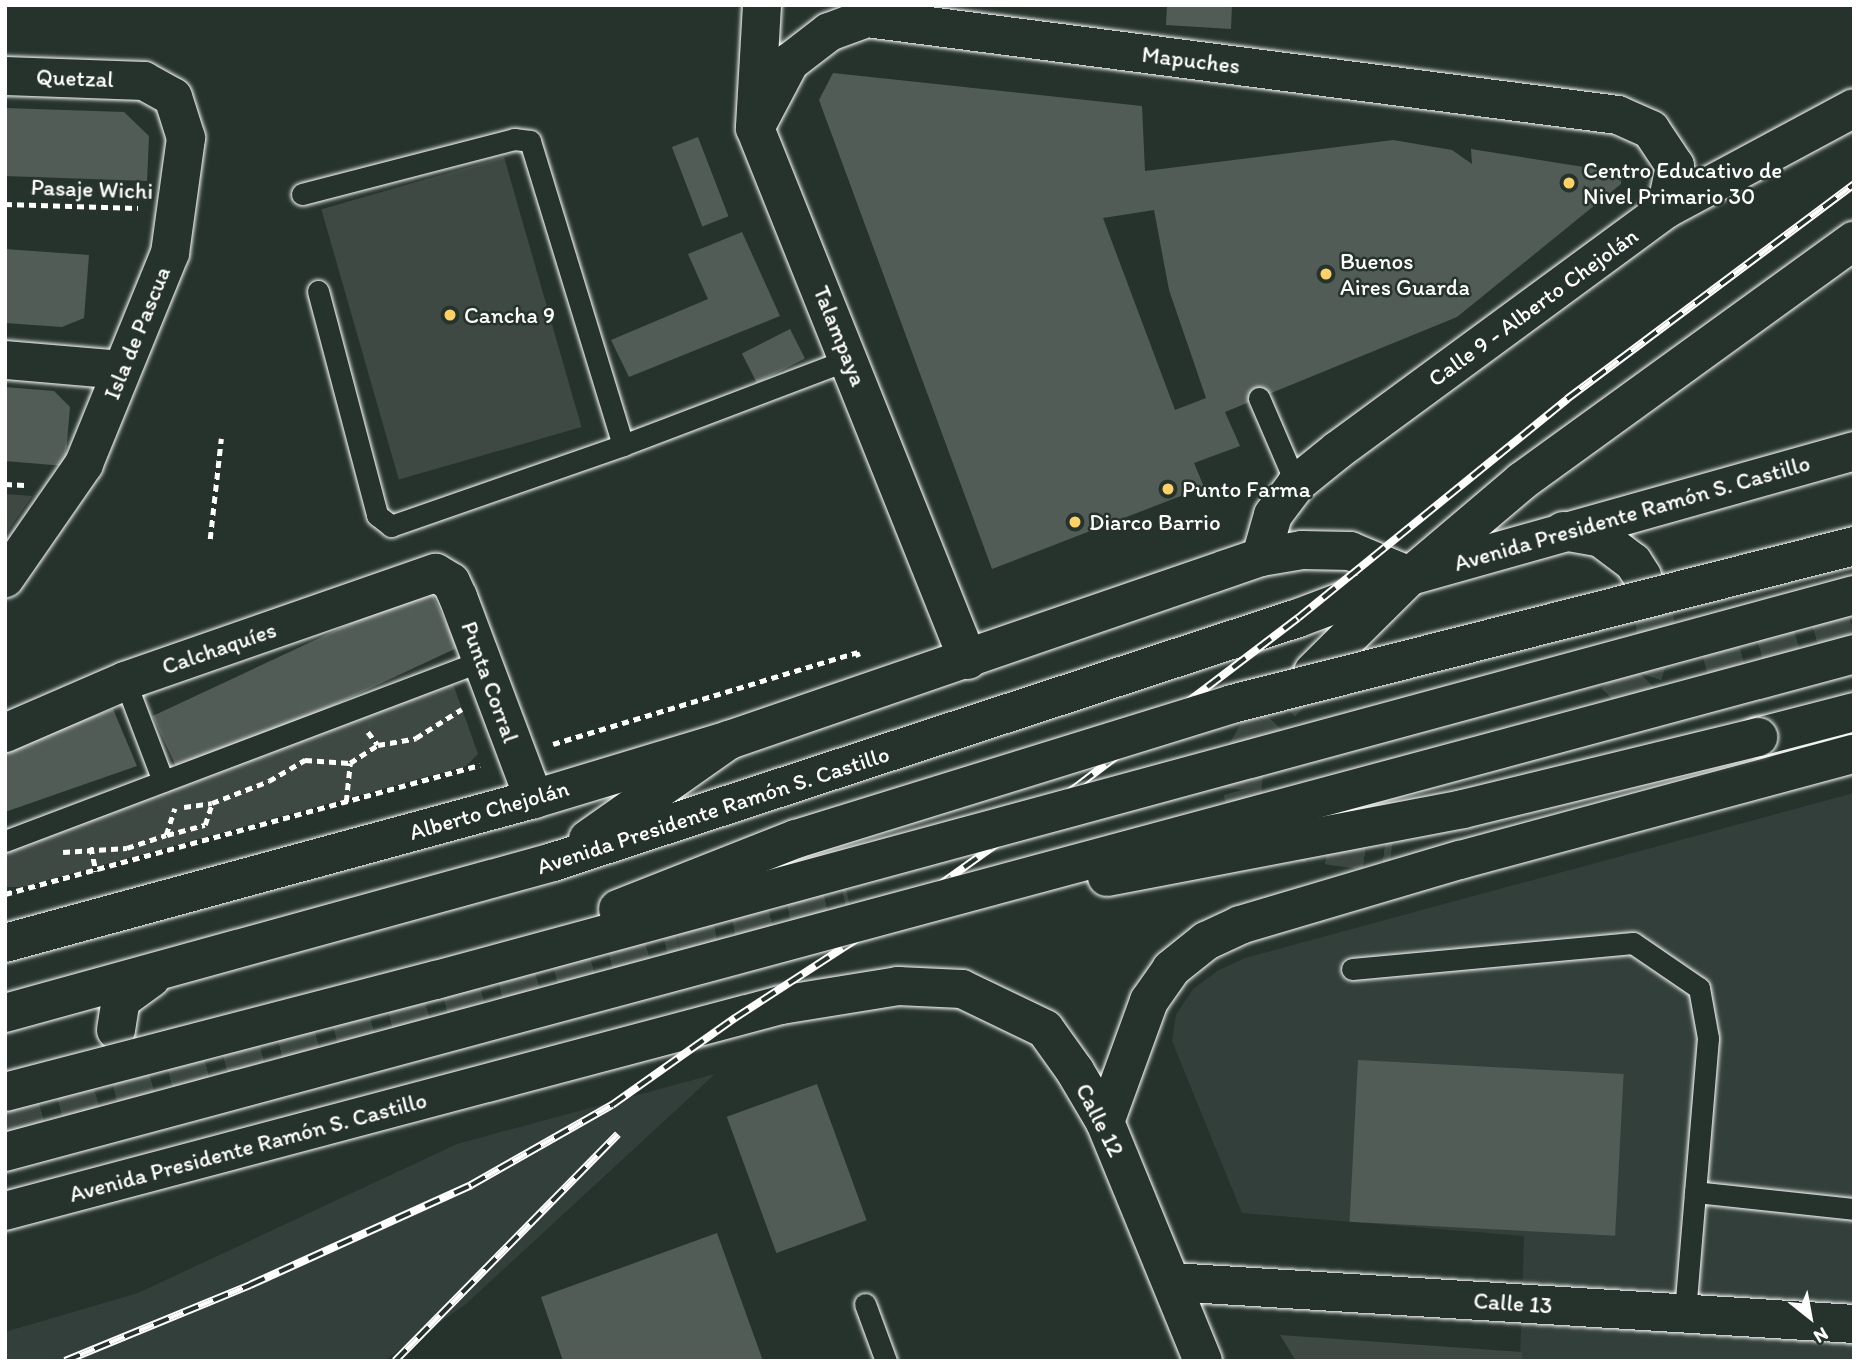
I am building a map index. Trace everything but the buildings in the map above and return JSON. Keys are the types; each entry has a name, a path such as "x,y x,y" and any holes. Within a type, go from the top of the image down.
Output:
{"main road":[{"name":"Talampaya","path":"762,5 755,128 968,660"},
{"name":"Mapuches","path":"755,128 790,62 829,32 867,18 1618,115 1651,131 1667,150 1675,166 1666,209"},
{"name":"Quetzal","path":"5,76 144,80"},
{"name":"Isla de Pascua","path":"5,578 72,487 170,253 186,138 173,97 144,80"},
{"name":"Calle 9 - Alberto Chejolán","path":"1261,558 1273,515 1296,484 1666,209 1854,108"},
{"path":"1313,672 1410,576 1522,481 1854,241"},
{"path":"5,360 121,370"},
{"name":"Avenida Presidente Ramón S. Castillo","path":"5,1013 159,973 553,862 1272,627 1410,576 1562,530 1854,450"},
{"path":"1562,530 1601,538 1633,562 1642,576"},
{"path":"436,980 796,839 1035,763 1232,704 1854,546"},
{"path":"968,660 1261,558 1302,550 1350,551 1410,576"},
{"name":"Punta Corral","path":"436,573 451,582 534,799"},
{"name":"Calchaquíes","path":"5,733 125,681 436,573"},
{"path":"5,1092 436,980 1854,595"},
{"path":"5,1152 1854,654"},
{"name":"Alberto Chejolán","path":"5,943 534,799 729,740 968,660"},
{"path":"877,916 1286,845 1463,809 1854,712"},
{"path":"553,862 729,740"},
{"path":"1105,1122 1149,1001 1171,969 1206,942 1240,926 1460,860 1854,754"},
{"path":"1391,854 1460,860"},
{"path":"116,1030 121,1000 159,973"},
{"name":"Avenida Presidente Ramón S. Castillo","path":"5,1211 781,1005 898,986"},
{"name":"Calle 12","path":"898,986 962,989 1045,1029 1105,1122 1203,1361"},
{"name":"Calle 13","path":"1172,1282 1854,1324"}],"lane":[{"path":"302,194 514,139 530,141 623,445"},
{"path":"318,291 377,514 391,526 623,445 849,359"},
{"path":"1259,398 1296,484"},
{"path":"5,841 163,781 487,675"},
{"path":"125,681 163,781"},
{"path":"1352,969 1633,943 1699,988 1708,1038 1685,1313"},
{"path":"1695,1192 1854,1209"},
{"path":"864,1304 886,1361"}],"path":[{"name":"Pasaje Wichi","path":"5,204 177,209"},
{"path":"209,539 221,439"},
{"path":"166,835 175,808 212,803 286,775 305,760 350,763 378,745 415,738 487,675"},
{"path":"345,802 350,763"},
{"path":"60,853 127,849 205,825 212,803"}],"shaded area":[{"name":"Cancha 9","path":"504,157 581,427 399,479 321,209"},
{"path":"5,494 32,496 5,535"},
{"path":"453,684 478,754 466,766 22,887 5,887 5,846"},
{"path":"1854,793 1854,1361 1520,1361 1524,1236 1242,1213 1172,1041 1176,1015 1193,989 1219,970 1245,958"},
{"path":"715,1074 466,1304 384,1361 5,1361 5,1332 138,1293 457,1144"},
{"path":"1280,1335 1522,1352 1522,1361 1296,1361"}],"tunnel":[{"path":"1615,702 1643,674 1656,636 1653,596 1642,576"},
{"path":"1708,675 1854,632"},
{"path":"1308,676 1264,721 1246,754 1242,790 1248,813 1271,838 1391,854"},
{"path":"5,1123 679,944 850,907"}],"railway":[{"path":"65,1361 250,1285 471,1185 612,1105 735,1018 938,886 1080,784 1298,618 1567,399 1854,184"},
{"path":"395,1361 618,1134"}],"place":[{"name":"Centro Educativo de Nivel Primario 30","path":"1569,183"},
{"name":"Buenos Aires Guarda","path":"1326,274"},
{"name":"Cancha 9","path":"450,315"},
{"name":"Punto Farma","path":"1168,489"},
{"name":"Diarco Barrio","path":"1075,522"}]}
